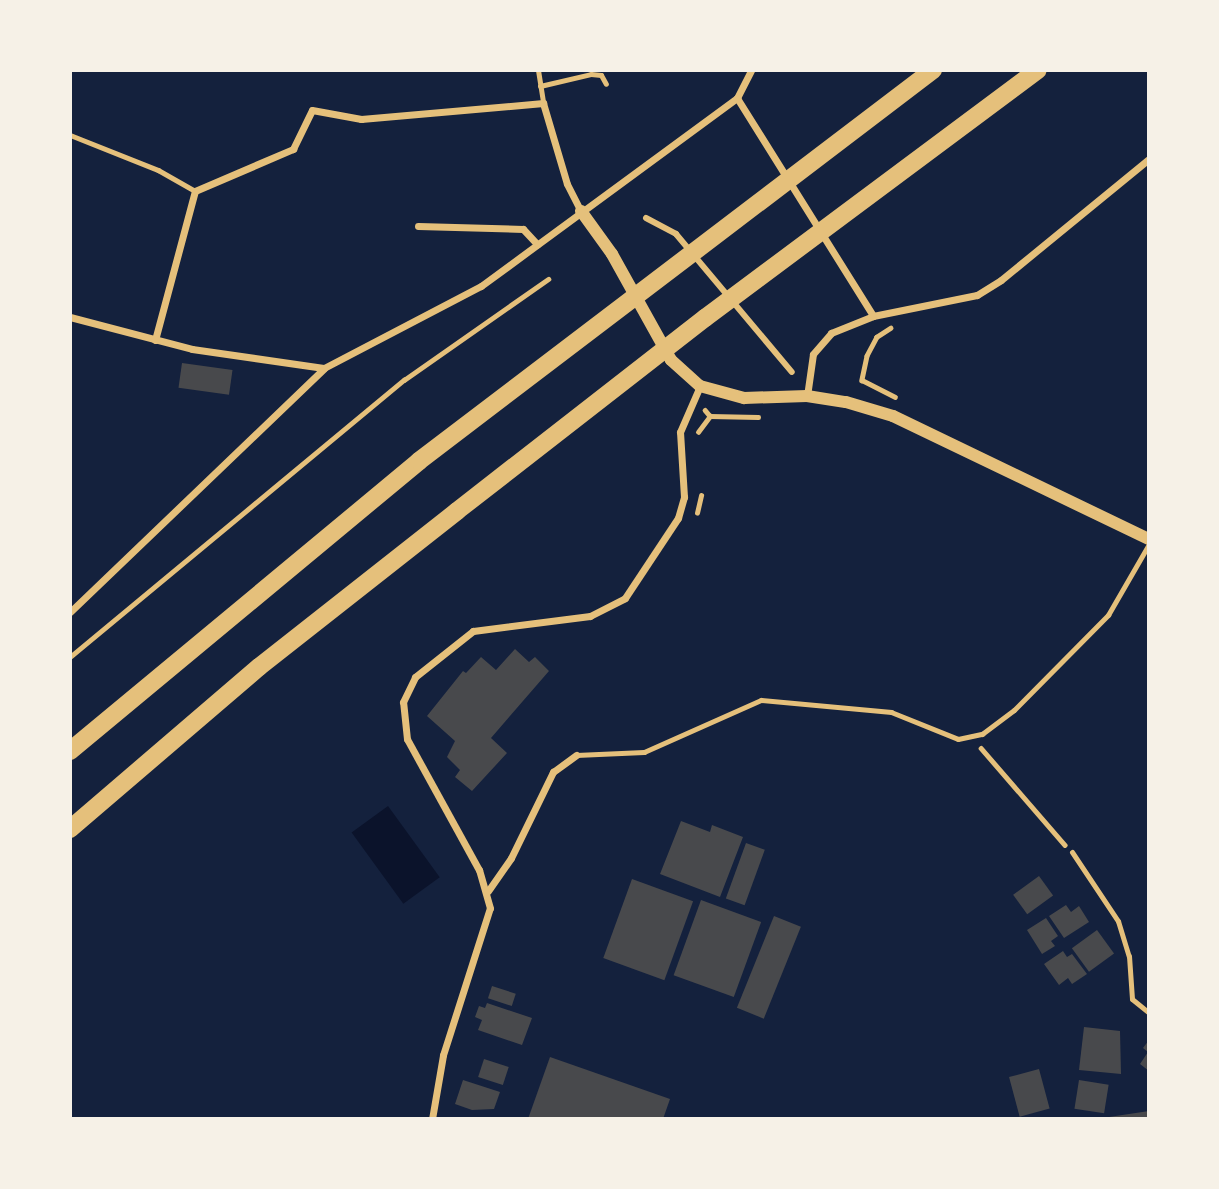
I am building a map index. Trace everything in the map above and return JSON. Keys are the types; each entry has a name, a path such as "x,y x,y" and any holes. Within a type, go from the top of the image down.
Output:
{"highway":[{"path":"70,751 419,461 857,125 933,70"},
{"path":"70,829 260,667 457,511 902,169 1038,70"}],"street":[{"path":"70,612 324,368 481,286 737,98 751,70"},
{"path":"737,98 873,316"},
{"path":"155,340 195,191 293,149 312,110 361,119 543,103 567,184 581,211 612,254 670,360 701,386 744,398 807,396 893,416 1149,541"},
{"path":"807,396 813,354 831,333 873,316 977,295 1001,280 1149,159"},
{"path":"646,218 676,234 792,372"},
{"path":"418,226 523,229 537,244"},
{"path":"70,317 155,340 324,368"},
{"path":"432,1119 443,1055 490,908 488,891 408,739 403,702 415,677 473,632 590,616 625,598 678,518 684,497 680,432 701,386"},
{"path":"488,891 511,858 553,772 576,755"}],"lane":[{"path":"538,70 543,103"},
{"path":"540,86 591,74 601,75 606,85"},
{"path":"70,135 158,170 195,191"},
{"path":"576,755 644,752 761,699 891,712 958,739 971,737 1000,723 1108,615 1149,541"},
{"path":"1072,852 1118,920 1129,956 1132,999 1149,1013"}],"path":[{"path":"70,657 404,380 548,279"},
{"path":"882,388 862,380 867,356 877,337 901,322"},
{"path":"705,410 710,416 771,416"},
{"path":"971,737 1072,852"}],"water":[{"path":"388,806 440,877 403,904 352,832"}],"building":[{"path":"182,363 233,370 229,395 179,388"},
{"path":"515,649 529,662 535,657 549,671 491,738 507,753 472,791 455,777 460,770 447,757 455,741 427,716 463,671 466,673 481,657 496,670"},
{"path":"681,821 710,832 712,825 743,837 720,897 660,874"},
{"path":"746,843 765,850 745,905 726,898"},
{"path":"1039,876 1053,895 1027,914 1013,895"},
{"path":"632,879 693,901 664,980 603,958"},
{"path":"701,900 761,922 734,997 674,975"},
{"path":"1066,905 1071,912 1079,906 1089,922 1064,938 1049,916"},
{"path":"774,916 801,927 764,1019 737,1008"},
{"path":"1046,918 1058,936 1051,941 1055,946 1042,954 1027,930"},
{"path":"1097,930 1114,953 1089,972 1072,948"},
{"path":"1063,951 1067,957 1072,954 1087,974 1072,984 1068,978 1059,985 1044,964"},
{"path":"492,986 516,994 512,1006 488,998"},
{"path":"487,1003 532,1018 522,1045 478,1030 482,1020 475,1017 479,1006 485,1008"},
{"path":"1084,1027 1120,1031 1121,1074 1079,1070"},
{"path":"1149,1040 1149,1071 1140,1064 1148,1052 1143,1048"},
{"path":"550,1057 670,1099 663,1119 528,1119"},
{"path":"484,1059 509,1067 503,1085 478,1077"},
{"path":"1039,1069 1050,1109 1020,1117 1009,1077"},
{"path":"463,1080 500,1092 494,1109 472,1110 455,1104"},
{"path":"1079,1080 1109,1085 1104,1113 1074,1109"},
{"path":"1149,1111 1149,1119 1109,1119 1109,1117"}]}
